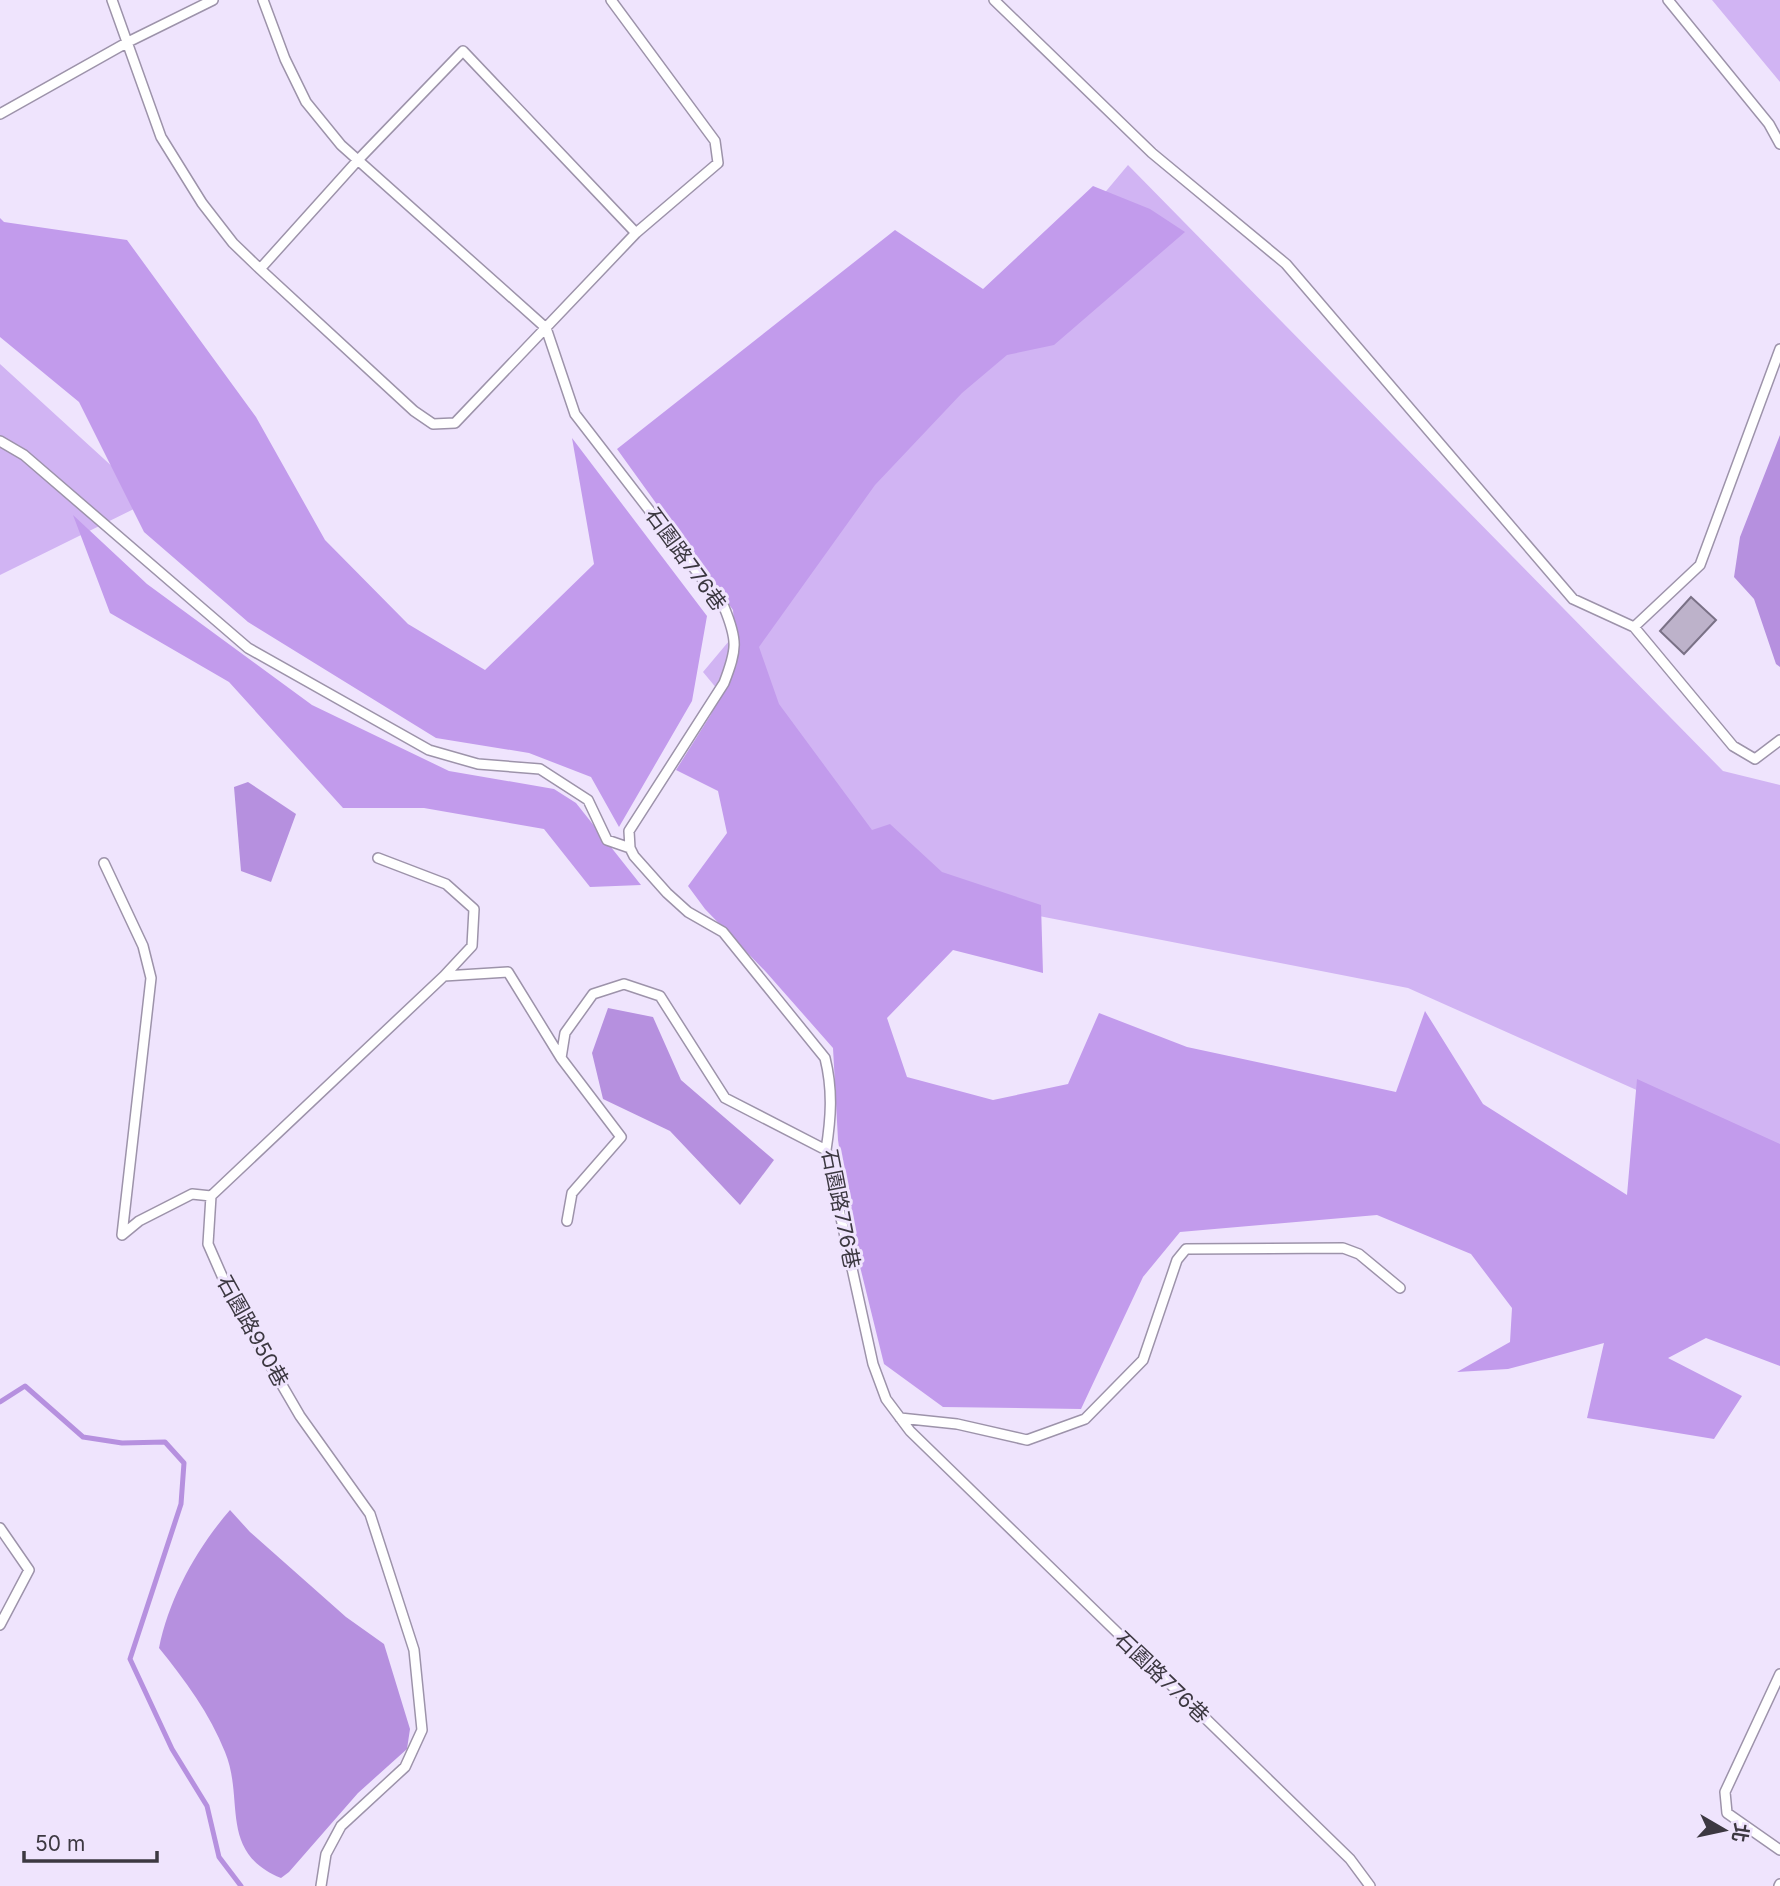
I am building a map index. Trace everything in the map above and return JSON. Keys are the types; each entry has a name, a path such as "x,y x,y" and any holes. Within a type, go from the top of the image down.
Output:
{"lane":[{"path":"112,0 162,137 202,203 233,243 260,270 414,411 433,424 456,423 636,233 718,163 715,141 611,0"},
{"path":"0,114 128,42 214,0"},
{"path":"263,0 285,59 306,102 341,145 546,328"},
{"path":"994,0 1152,153 1286,264 1573,599 1634,626 1733,746 1755,760 1780,740"},
{"path":"1668,0 1769,124 1780,144"},
{"path":"260,270 358,160 463,51 636,233"},
{"name":"石園路776巷","path":"546,328 575,414 706,582 724,607 734,632 733,659 724,683 629,831 630,848 667,893 688,912 723,932 825,1058 831,1080 831,1118 826,1150 873,1364 886,1399 910,1431 1350,1859 1370,1886"},
{"path":"1634,626 1700,565 1780,349"},
{"path":"0,441 24,455 248,648 429,750 478,764 540,769 588,800 607,840 630,848"},
{"path":"104,863 143,946 151,978 122,1235 139,1220 192,1194 211,1196 444,976 472,946 474,909 446,884 379,858"},
{"path":"444,976 508,972 561,1059 621,1137 572,1193 567,1221"},
{"path":"561,1059 565,1033 593,993 624,984 660,996 725,1098 826,1150"},
{"name":"石園路950巷","path":"211,1196 208,1244 233,1301 300,1416 370,1514 414,1650 422,1730 405,1767 341,1826 326,1854 321,1886"},
{"path":"900,1418 957,1424 1027,1440 1085,1419 1143,1360 1177,1260 1186,1249 1343,1248 1359,1254 1400,1288"},
{"path":"0,1528 29,1570 0,1625"},
{"path":"1780,1674 1725,1792 1727,1813 1780,1850"}],"shaded area":[{"path":"1712,0 1780,0 1780,82"},
{"path":"1128,165 1723,771 1780,785 1780,1154 1408,988 880,885 703,672"},
{"path":"1093,186 1150,209 1185,232 1054,345 1007,355 962,393 875,485 759,647 779,704 872,830 890,824 942,872 1041,905 1043,973 953,950 887,1018 907,1077 993,1100 1068,1084 1099,1013 1187,1047 1396,1092 1425,1011 1483,1104 1627,1195 1637,1079 1780,1144 1780,1366 1706,1338 1668,1358 1742,1396 1714,1439 1587,1418 1604,1343 1508,1369 1457,1372 1510,1342 1512,1308 1471,1254 1377,1215 1180,1232 1143,1277 1081,1409 943,1407 884,1364 852,1234 838,1140 833,1048 766,972 705,909 688,886 727,833 718,791 676,770 710,716 737,665 733,610 617,449 895,230 983,289"},
{"path":"0,218 4,222 127,240 256,417 325,540 408,624 485,670 594,564 572,438 707,616 692,701 619,827 591,777 529,753 436,738 248,622 144,532 79,402 0,337"},
{"path":"0,364 150,501 0,575"},
{"path":"1780,435 1780,667 1776,664 1754,599 1734,577 1740,537"},
{"path":"73,515 147,584 312,705 449,771 554,789 576,803 641,885 590,887 544,829 424,808 343,808 229,682 110,613"},
{"path":"248,782 296,814 271,882 241,871 234,787"},
{"path":"608,1008 653,1017 681,1080 774,1160 740,1205 670,1131 603,1099 592,1053"},
{"path":"230,1510 250,1532 346,1617 384,1644 410,1729 407,1749 358,1793 281,1878 261,1867 248,1854 237,1823 231,1770 219,1738 196,1698 159,1648 170,1611 186,1574 206,1541"}],"building":[{"path":"1691,597 1716,620 1684,654 1660,631"}],"waterway":[{"path":"0,1402 25,1386 83,1437 122,1443 165,1442 184,1463 181,1504 130,1659 172,1749 207,1806 219,1857 241,1886"}]}
